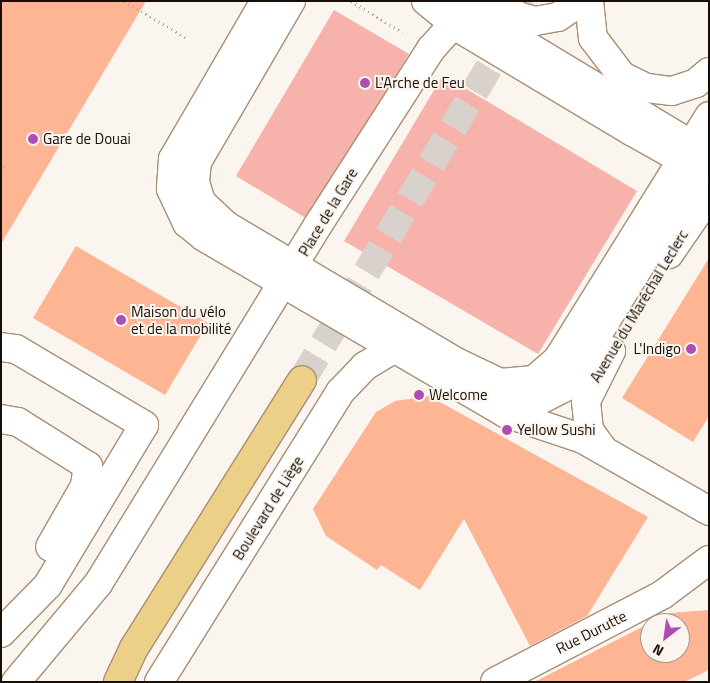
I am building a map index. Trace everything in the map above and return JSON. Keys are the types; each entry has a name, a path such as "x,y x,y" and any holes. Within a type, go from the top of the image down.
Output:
{"main road":[{"path":"118,682 134,648 302,380"},
{"path":"103,682 134,648"}],"street":[{"path":"265,1 183,138 170,178 177,207 194,230 290,276 475,372 500,382 524,384 558,359 703,148"},
{"name":"Place de la Gare","path":"291,1 202,150 194,172 198,193 208,211 290,276 431,49 462,9"},
{"path":"426,1 462,9 703,148"},
{"path":"500,1 517,16 534,21 558,17 581,1"},
{"path":"481,400 522,407 545,400 565,387 703,148 702,78 659,90 622,76 593,38 589,1"},
{"path":"462,9 655,145 703,148"},
{"name":"Avenue du Maréchal Leclerc","path":"602,448 588,430 589,389 704,212"},
{"path":"290,276 393,349 481,400 521,421 602,448 709,511"},
{"path":"16,682 98,584 290,276"},
{"path":"1,347 16,349 144,425 48,585 1,633"},
{"name":"Boulevard de Liège","path":"159,682 340,392 365,366 393,349"},
{"path":"1,419 18,422 82,459 89,477 1,628"},
{"name":"Rue Durutte","path":"495,682 662,595 709,560"}],"path":[{"path":"124,1 187,38"},
{"path":"351,1 405,34"},
{"path":"1,171 6,164"}],"shaded area":[{"path":"334,10 409,54 309,220 236,176"},
{"path":"443,75 637,191 538,354 344,241"}],"building":[{"name":"Gare de Douai","path":"1,1 146,1 1,244"},
{"name":"Maison du vélo et de la mobilité","path":"76,246 208,323 165,395 33,318"},
{"path":"709,258 709,416 693,442 622,398"},
{"path":"429,396 648,517 587,616 530,646 464,519 420,590 381,565 377,570 326,536 313,509 376,412 395,401"},
{"path":"709,610 709,670 684,682 534,682 640,628 640,663 690,663 690,613 670,613"}],"tunnel":[{"path":"302,380 529,1"}],"place":[{"name":"L'Arche de Feu","path":"365,83"},
{"name":"Gare de Douai","path":"33,139"},
{"name":"Maison du vélo et de la mobilité","path":"121,320"},
{"name":"L'Indigo","path":"691,349"},
{"name":"Welcome","path":"419,395"},
{"name":"Yellow Sushi","path":"507,430"}]}
